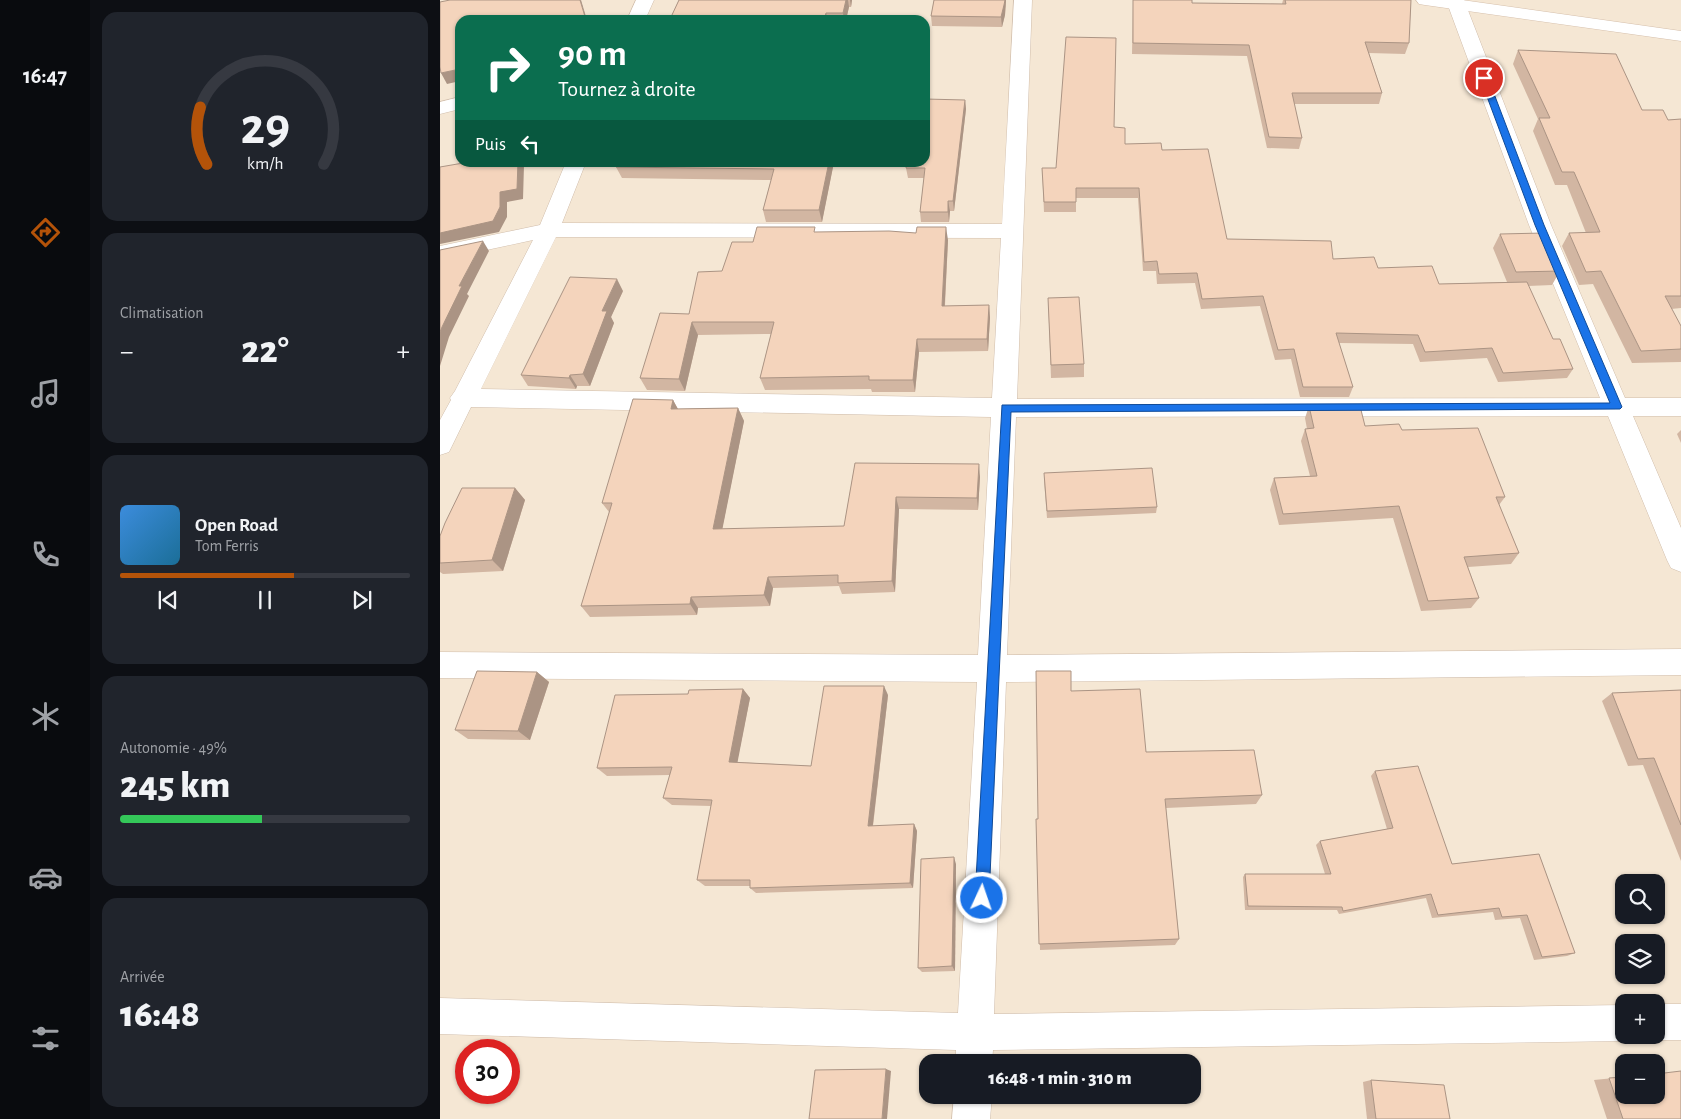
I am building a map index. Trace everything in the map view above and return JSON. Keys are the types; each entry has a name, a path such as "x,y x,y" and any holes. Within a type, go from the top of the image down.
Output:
{"street":[{"path":"638,15 645,0"},
{"path":"975,1047 1006,408 1023,0"},
{"path":"1425,0 1456,2 1681,36"},
{"path":"1456,2 1540,225 1681,560"},
{"path":"440,108 455,104"},
{"path":"440,445 462,398 549,230 574,167"},
{"path":"440,253 549,230 1013,232"},
{"path":"462,398 1006,408 1681,408"},
{"path":"440,665 992,669 1681,662"},
{"path":"440,1016 975,1047 1615,1023"},
{"path":"1665,1022 1681,1022"},
{"path":"971,1119 972,1104"}],"shaded area":[{"path":"440,0 1681,0 1681,1119 440,1119"}],"building":[{"path":"450,0 580,0 584,15 455,15 455,70 441,73 440,2"},
{"path":"679,0 846,0 843,13 826,13 825,15 672,15"},
{"path":"934,0 1005,0 1001,17 931,16"},
{"path":"1133,0 1192,0 1192,3 1286,4 1285,0 1411,0 1409,43 1365,42 1382,93 1292,93 1302,138 1269,137 1249,45 1133,43"},
{"path":"1066,37 1116,38 1114,127 1125,128 1125,144 1161,143 1162,150 1208,149 1227,239 1331,241 1333,259 1374,257 1378,268 1432,266 1439,284 1527,282 1553,339 1560,339 1573,369 1503,373 1492,348 1425,352 1418,335 1336,333 1353,387 1303,387 1294,349 1278,350 1263,296 1202,299 1197,273 1159,274 1157,261 1144,262 1139,188 1076,188 1076,202 1044,202 1042,168 1056,168"},
{"path":"1518,50 1616,54 1642,110 1663,110 1668,120 1681,119 1681,296 1665,296 1681,326 1681,349 1641,351 1601,271 1586,272 1569,233 1600,232 1574,172 1562,172 1539,118 1550,118"},
{"path":"930,99 965,100 953,201 948,201 948,212 920,212 925,168 906,168 930,167"},
{"path":"455,164 455,167 518,167 517,189 500,192 500,207 493,221 440,233 440,167"},
{"path":"616,167 828,167 819,210 763,210 774,169"},
{"path":"757,227 815,227 814,232 889,231 916,233 917,227 946,227 942,306 989,305 987,339 917,339 913,380 869,380 869,376 760,378 774,322 692,322 679,379 640,378 660,313 689,314 698,272 722,271 732,242 753,242"},
{"path":"1544,233 1560,271 1516,272 1500,234"},
{"path":"483,241 459,286 462,286 440,332 440,250"},
{"path":"570,277 617,279 602,311 607,311 583,374 570,375 569,378 521,375"},
{"path":"1079,297 1084,364 1051,365 1048,298"},
{"path":"633,399 673,400 671,409 738,408 713,529 844,526 855,463 979,464 977,498 896,497 892,581 838,583 838,575 768,577 764,595 691,597 690,604 581,606 612,503 602,503"},
{"path":"1309,406 1360,406 1365,426 1399,424 1402,430 1478,428 1505,497 1496,497 1519,553 1464,557 1479,598 1428,601 1399,506 1283,514 1274,478 1317,476 1305,429 1314,428"},
{"path":"1152,468 1157,507 1047,511 1044,473"},
{"path":"462,488 515,488 492,560 440,563 440,536"},
{"path":"477,671 537,672 518,731 455,730"},
{"path":"1036,671 1071,671 1071,691 1140,689 1146,752 1254,750 1262,795 1165,799 1179,939 1039,944 1036,819 1038,819"},
{"path":"824,686 884,686 868,826 914,824 910,883 750,888 750,880 697,880 712,800 663,798 672,767 597,768 615,695 688,694 689,690 743,689 729,762 811,766"},
{"path":"1681,690 1681,825 1654,758 1638,759 1612,693"},
{"path":"1418,766 1452,864 1539,854 1575,953 1542,957 1527,915 1502,917 1499,908 1438,915 1431,894 1343,911 1342,907 1248,906 1245,874 1331,874 1320,841 1393,828 1375,771"},
{"path":"954,857 952,966 918,968 921,859"},
{"path":"886,1069 882,1119 809,1119 815,1070"},
{"path":"1681,1071 1681,1119 1623,1119 1618,1104 1665,1104 1665,1073"},
{"path":"1609,1078 1615,1078 1615,1096"},
{"path":"1371,1080 1444,1085 1450,1119 1376,1119"}],"route":[{"path":"982,898 1006,408 1617,407 1540,225 1484,78"}]}
